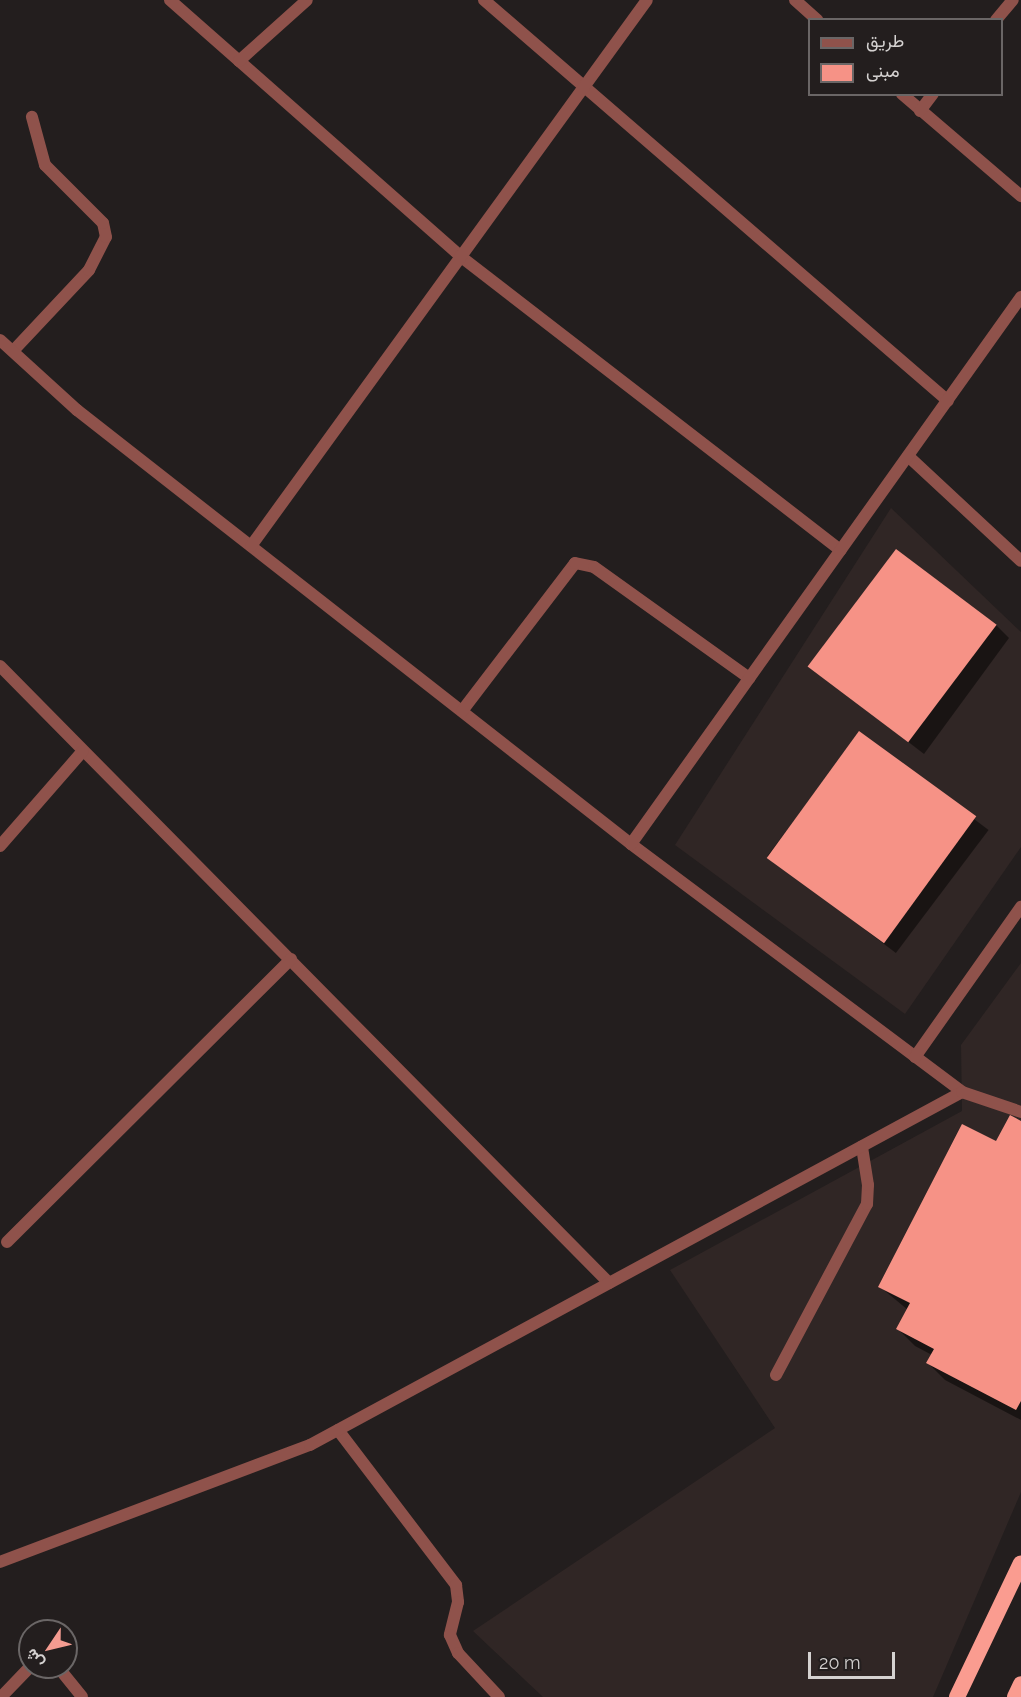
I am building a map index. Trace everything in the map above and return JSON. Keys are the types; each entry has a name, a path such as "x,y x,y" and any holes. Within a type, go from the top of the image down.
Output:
{"highway":[{"path":"957,1697 1021,1563"},
{"path":"1015,1697 1021,1684"}],"street":[{"path":"170,0 460,256 841,550"},
{"path":"238,60 307,0"},
{"path":"484,0 948,400"},
{"path":"251,546 582,85 647,0"},
{"path":"795,0 815,18"},
{"path":"998,18 1013,0"},
{"path":"904,96 1021,196"},
{"path":"920,111 931,96"},
{"path":"13,351 89,270 106,237 104,223 45,165 32,117"},
{"path":"632,844 1021,297"},
{"path":"0,339 77,410 632,844 962,1092 1021,1112"},
{"path":"908,456 1021,561"},
{"path":"462,711 575,562 594,567 749,678"},
{"path":"0,666 609,1283"},
{"path":"0,846 83,751"},
{"path":"915,1058 1021,908"},
{"path":"7,1242 291,959"},
{"path":"0,1562 310,1445 962,1092"},
{"path":"776,1375 867,1204 868,1185 862,1146"},
{"path":"338,1430 456,1585 458,1602 450,1635 458,1653 499,1697"},
{"path":"1,1697 18,1679"},
{"path":"68,1679 82,1697"}],"shaded area":[{"path":"891,508 1021,632 1021,847 905,1014 675,845"},
{"path":"1021,963 1021,1492 933,1697 543,1697 473,1631 775,1428 670,1270 962,1111 961,1045"}],"building":[{"path":"896,549 997,625 908,742 808,666"},
{"path":"859,731 976,816 884,943 767,858"},
{"path":"1010,1115 1021,1121 1021,1401 1016,1410 926,1363 934,1349 896,1329 910,1303 878,1287 962,1124 996,1141"}]}
